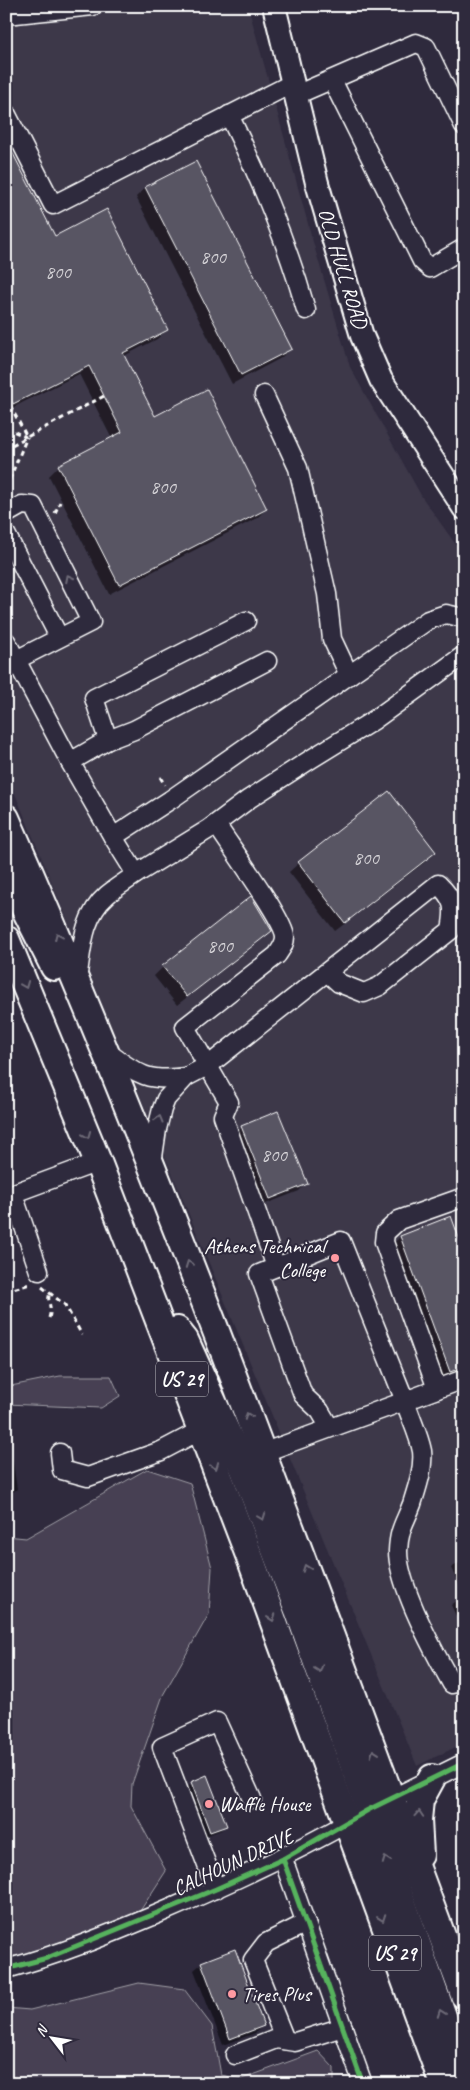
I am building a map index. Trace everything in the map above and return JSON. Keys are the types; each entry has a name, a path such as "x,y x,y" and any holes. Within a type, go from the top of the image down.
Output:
{"highway":[{"name":"US 29","path":"6,818 106,1051 262,1453 369,1811 443,2084"},
{"path":"6,872 58,976 90,1012"},
{"name":"US 29","path":"6,940 98,1162 252,1562 369,1811 421,1880 464,1995"},
{"path":"146,1287 185,1340 244,1470 298,1610 464,2075"},
{"path":"421,1880 419,1807 420,1800 432,1778"}],"main road":[{"name":"OLD HULL ROAD","path":"274,6 317,184 362,336 381,380 464,508"}],"street":[{"path":"6,16 93,6"},
{"path":"6,113 53,205 229,115 294,89 332,80 416,43 426,47 464,126"},
{"path":"332,80 422,261 430,268 464,248"},
{"path":"229,115 267,196 295,268 306,310"},
{"path":"264,395 298,468 327,594 332,639 349,675"},
{"path":"6,514 22,505 32,506 92,622 16,660"},
{"path":"6,534 59,637"},
{"path":"113,837 170,800 428,620 446,614 464,618"},
{"path":"108,740 94,698 246,621"},
{"path":"6,641 70,762 136,874"},
{"path":"77,980 87,923 95,909 107,895 136,874 216,824 249,799 374,720 464,655"},
{"path":"70,762 108,740 134,730 267,661"},
{"path":"216,824 274,911 285,936 284,945 277,955 185,1027 230,1102 222,1116 276,1267"},
{"path":"106,1051 146,1077 168,1080 186,1077 209,1065 438,884 449,895 455,910 451,930 380,986 364,993 339,983 327,972"},
{"path":"152,1167 157,1129 166,1098 186,1077"},
{"path":"40,1272 9,1195 98,1162"},
{"path":"437,1389 384,1242 385,1233 399,1220 464,1197"},
{"path":"330,1428 320,1411 303,1395 259,1274 341,1241 405,1401 422,1452 419,1479 412,1505 399,1532 400,1572 436,1655 452,1684 464,1679"},
{"path":"262,1453 464,1379"},
{"path":"60,1453 62,1470 88,1477 160,1451 201,1430"},
{"path":"216,1889 162,1747 216,1722 252,1799"},
{"name":"CALHOUN DRIVE","path":"6,1969 47,1958 216,1889 283,1859 369,1811 464,1763"},
{"path":"283,1859 363,2084"},
{"path":"285,2040 253,1960 266,1943 306,1923"},
{"path":"235,2055 276,2039 295,2042 343,2028"}],"path":[{"path":"12,445 104,396"},
{"path":"6,398 27,437"},
{"path":"6,428 27,437"},
{"path":"6,488 27,437"},
{"path":"6,1290 36,1284 65,1305 82,1335"},
{"path":"48,1318 51,1310 48,1297 50,1293"}],"shaded area":[{"name":"Athens Technical College","path":"6,6 248,6 315,249 350,367 422,497 464,556 464,1743 417,1766 6,772"},
{"path":"60,1376 111,1376 120,1396 101,1408 6,1404 6,1387"},
{"path":"147,1469 190,1483 212,1568 209,1614 163,1695 132,1784 131,1806 166,1871 140,1911 32,1956 6,1956 6,1536 26,1538"},
{"path":"139,1983 184,1989 212,2026 221,2075 242,2079 318,2051 334,2068 334,2084 6,2084 6,2008 30,2010"}],"building":[{"path":"6,140 55,236 107,209 168,330 123,353 155,416 207,389 267,509 119,585 58,465 122,432 89,366 13,404 6,391"},
{"path":"196,161 292,349 241,375 145,187"},
{"path":"389,791 436,852 345,923 298,862"},
{"path":"251,896 272,931 187,997 162,966"},
{"path":"278,1111 308,1184 270,1199 241,1126"},
{"path":"451,1216 464,1251 464,1367 450,1372 400,1236"},
{"name":"Waffle House","path":"207,1775 227,1826 210,1832 191,1782"},
{"name":"Tires Plus","path":"235,1949 264,2026 230,2039 201,1962"}],"cycle path":[{"path":"6,1969 47,1958 216,1889 283,1859 368,1810 464,1763"},
{"path":"283,1859 363,2084"}],"place":[{"name":"Athens Technical College","path":"335,1258"},
{"name":"Waffle House","path":"209,1804"},
{"name":"Tires Plus","path":"232,1994"}]}
